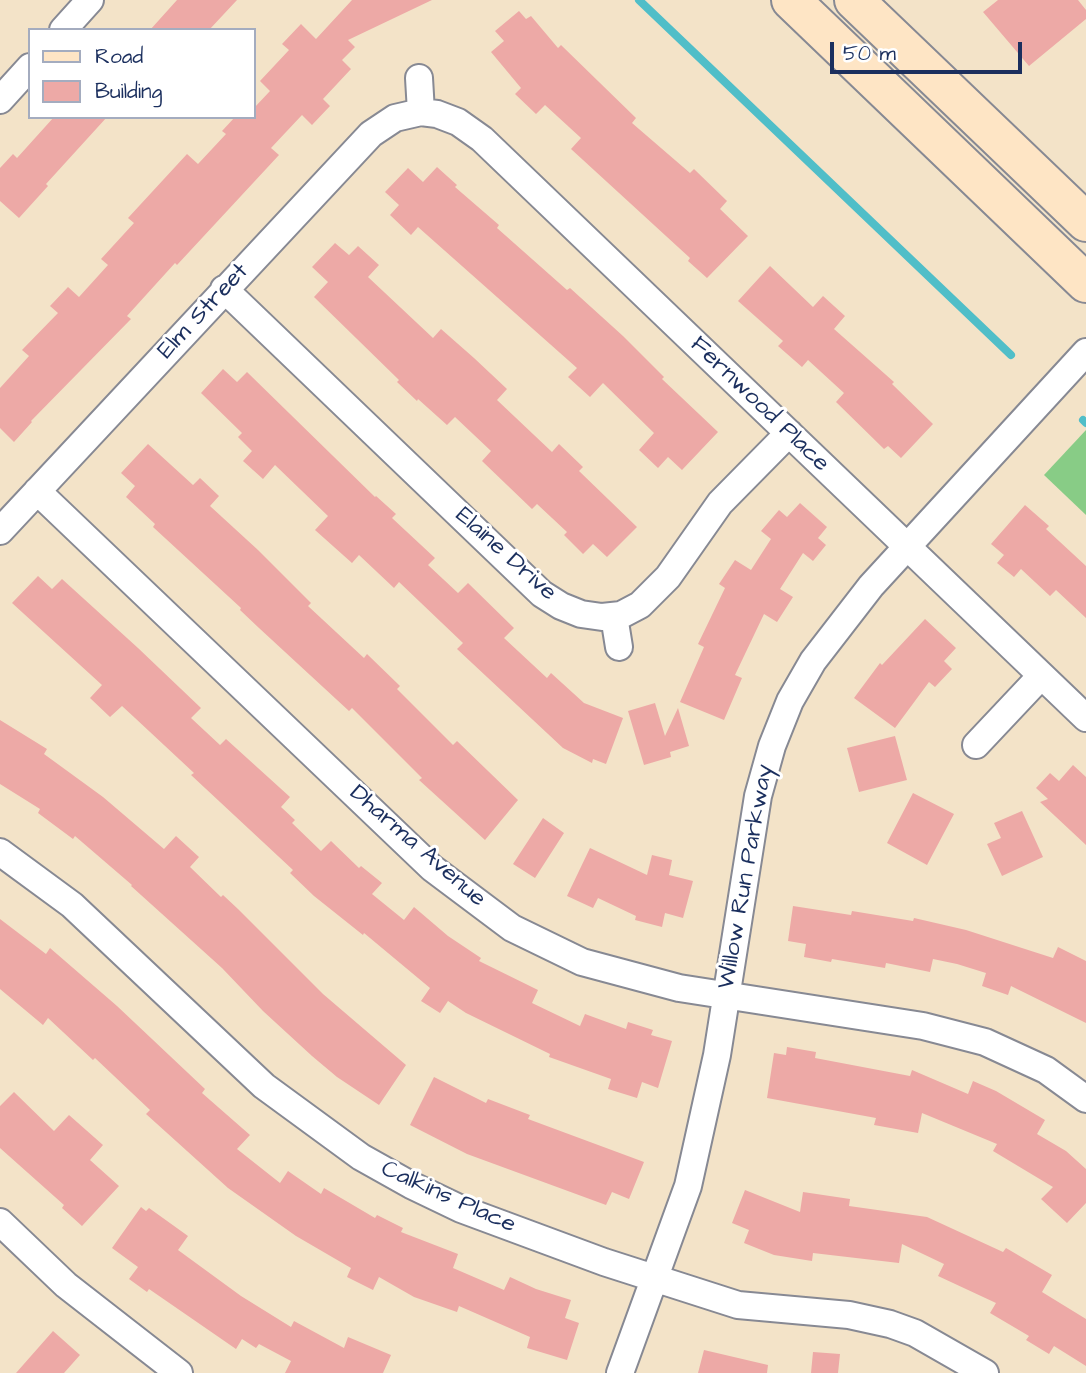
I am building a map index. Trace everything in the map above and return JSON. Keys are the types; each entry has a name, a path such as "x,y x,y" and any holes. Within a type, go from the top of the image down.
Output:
{"main road":[{"path":"791,0 1086,283"},
{"path":"855,0 1086,222"}],"street":[{"path":"65,28 90,0"},
{"path":"0,100 28,69"},
{"path":"419,78 421,112"},
{"name":"Elm Street","path":"0,531 371,134 395,118 421,112"},
{"name":"Fernwood Place","path":"421,112 437,114 458,122 482,139 1086,718"},
{"name":"Elaine Drive","path":"225,289 542,594 581,614 614,616"},
{"name":"Willow Run Parkway","path":"620,1373 688,1186 717,1055 758,796 790,701 813,661 871,586 1086,352"},
{"path":"619,647 614,616 640,605 668,577 720,503 789,433"},
{"name":"Dharma Avenue","path":"37,491 432,868 512,928 582,962 679,988 923,1026 985,1042 1046,1070 1086,1099"},
{"path":"976,745 1041,676"},
{"name":"Calkins Place","path":"0,852 72,905 264,1086 361,1157 411,1185 461,1209 604,1262 738,1305 849,1315 890,1324 915,1334 985,1373"},
{"path":"0,1222 66,1284 165,1369"}],"green space":[{"path":"1086,430 1086,515 1044,475"}],"building":[{"path":"177,0 237,0 211,28 152,28"},
{"path":"352,0 432,0 348,40 355,47 342,60 351,69 323,99 330,106 312,125 302,115 271,148 279,155 177,265 175,263 127,316 131,319 31,421 14,442 0,428 0,388 29,356 22,350 58,313 50,306 68,287 79,297 108,265 101,259 134,223 128,218 187,154 198,164 226,134 222,131 233,119 256,119 256,106 270,91 260,81 289,50 282,44 301,24 316,39"},
{"path":"998,0 1078,0 1086,10 1086,19 1029,66 983,12"},
{"path":"519,11 526,19 531,16 558,48 561,45 636,118 632,123 690,173 694,169 727,201 720,209 748,236 707,278 688,261 690,258 571,149 581,138 545,105 536,114 515,94 521,88 491,52 504,41 495,31"},
{"path":"52,119 105,119 19,218 0,201 0,168 13,154 17,158"},
{"path":"437,167 457,185 455,187 499,225 497,228 623,336 664,377 662,379 718,432 682,470 668,457 658,468 639,450 654,433 603,383 590,397 568,377 577,368 418,227 411,235 390,215 399,205 385,192 408,168 423,182"},
{"path":"335,243 349,255 358,246 379,265 368,277 433,338 441,329 474,358 507,389 497,400 552,452 559,444 583,467 579,471 637,527 607,557 593,544 583,554 564,535 567,532 537,504 532,509 482,461 491,451 455,417 447,425 418,399 417,401 314,297 328,282 312,267"},
{"path":"770,266 813,307 823,296 845,316 834,329 894,382 892,384 933,424 901,458 888,446 884,449 836,402 844,393 808,360 802,367 778,346 783,341 738,301"},
{"path":"223,369 237,382 247,372 375,497 396,514 392,518 435,558 428,565 458,593 468,583 514,628 504,638 547,678 551,673 584,703 623,718 606,764 593,759 592,763 563,748 457,649 463,643 399,582 394,588 359,555 352,563 315,530 328,516 275,465 263,479 243,461 252,451 238,437 242,433 201,393"},
{"path":"148,444 193,485 200,478 219,496 210,506 311,603 308,606 364,658 367,654 400,686 397,689 453,745 457,741 518,800 485,840 419,780 422,778 352,708 349,711 259,628 153,527 155,524 126,497 135,486 121,473"},
{"path":"800,503 827,527 818,538 826,545 813,561 803,553 780,589 793,597 777,622 764,614 735,675 742,678 724,720 680,702 704,647 698,644 725,588 719,584 735,560 751,570 771,539 761,531 779,510 787,517"},
{"path":"1025,505 1049,526 1046,529 1086,566 1086,618 1056,590 1050,596 1021,569 1014,577 997,563 1004,555 991,544"},
{"path":"38,576 52,589 62,579 138,648 201,708 191,718 220,745 226,739 290,797 281,807 295,820 292,823 321,851 331,841 359,868 361,866 382,883 372,894 404,920 414,907 448,936 481,958 479,961 538,990 532,1003 580,1026 585,1014 626,1029 628,1022 653,1030 651,1035 672,1041 658,1088 642,1082 637,1098 608,1089 611,1079 549,1057 550,1054 466,1013 448,1001 440,1013 421,1001 430,988 314,896 290,873 293,870 122,706 110,717 90,698 102,685 12,603"},
{"path":"925,619 956,648 944,661 952,669 935,687 929,682 895,728 854,698 880,663 882,665"},
{"path":"655,703 665,736 678,708 689,746 670,752 671,757 644,765 628,711"},
{"path":"0,720 47,749 44,754 103,797 164,849 176,836 199,857 190,867 221,897 223,895 238,909 323,994 406,1065 379,1105 337,1077 312,1056 222,968 75,836 73,839 38,813 40,809 0,784"},
{"path":"895,736 907,780 859,792 847,748"},
{"path":"1073,765 1086,777 1086,845 1040,802 1048,799 1036,788 1050,773 1059,781"},
{"path":"913,793 954,814 927,865 887,843"},
{"path":"1022,811 1043,857 1002,876 987,844 1001,838 994,823"},
{"path":"543,818 564,833 535,878 513,864"},
{"path":"590,848 647,875 652,855 672,860 669,875 693,881 683,918 665,913 662,927 635,920 636,916 598,898 593,908 567,896"},
{"path":"793,906 851,915 852,911 913,921 914,918 966,930 1053,958 1058,947 1086,961 1086,1023 1011,986 1008,995 982,986 986,973 957,964 933,959 930,972 886,963 885,968 804,957 806,944 788,941"},
{"path":"0,919 46,954 50,948 117,1006 205,1089 202,1093 250,1135 237,1149 280,1183 288,1171 321,1194 324,1188 375,1218 377,1215 403,1228 401,1232 458,1254 453,1268 504,1290 510,1277 571,1300 565,1318 579,1323 567,1360 527,1348 530,1337 459,1306 457,1312 414,1297 379,1277 373,1290 347,1277 351,1268 296,1236 228,1188 146,1114 150,1110 95,1058 93,1060 48,1018 43,1025 0,989"},
{"path":"787,1047 816,1052 815,1058 910,1076 912,1070 968,1094 973,1081 996,1091 1045,1120 1037,1134 1066,1151 1086,1169 1086,1203 1067,1223 1041,1199 1053,1187 993,1151 997,1144 922,1113 918,1133 874,1125 876,1118 767,1098 774,1053 786,1055"},
{"path":"434,1077 486,1103 488,1099 530,1115 528,1119 644,1162 629,1199 612,1192 606,1205 467,1154 410,1125"},
{"path":"14,1092 54,1131 69,1115 103,1145 90,1160 119,1186 82,1226 62,1208 64,1205 0,1148 0,1106"},
{"path":"745,1190 800,1212 803,1192 850,1199 849,1206 927,1217 1003,1252 1006,1248 1052,1275 1042,1292 1086,1319 1086,1366 1054,1346 1049,1354 1026,1340 1029,1336 990,1313 996,1303 938,1276 944,1264 902,1244 899,1263 813,1253 812,1261 774,1255 744,1243 749,1230 732,1223"},
{"path":"141,1207 146,1211 149,1208 188,1236 178,1250 241,1296 291,1327 294,1321 344,1348 348,1337 391,1355 383,1373 285,1373 291,1361 259,1344 256,1348 242,1339 236,1349 149,1289 147,1292 129,1279 138,1267 112,1248"},
{"path":"53,1331 80,1355 64,1373 16,1373"},
{"path":"704,1350 768,1365 767,1373 698,1373"},
{"path":"813,1352 840,1354 838,1373 811,1373"}],"waterway":[{"path":"639,0 1011,355"},
{"path":"1083,420 1086,423"}]}
